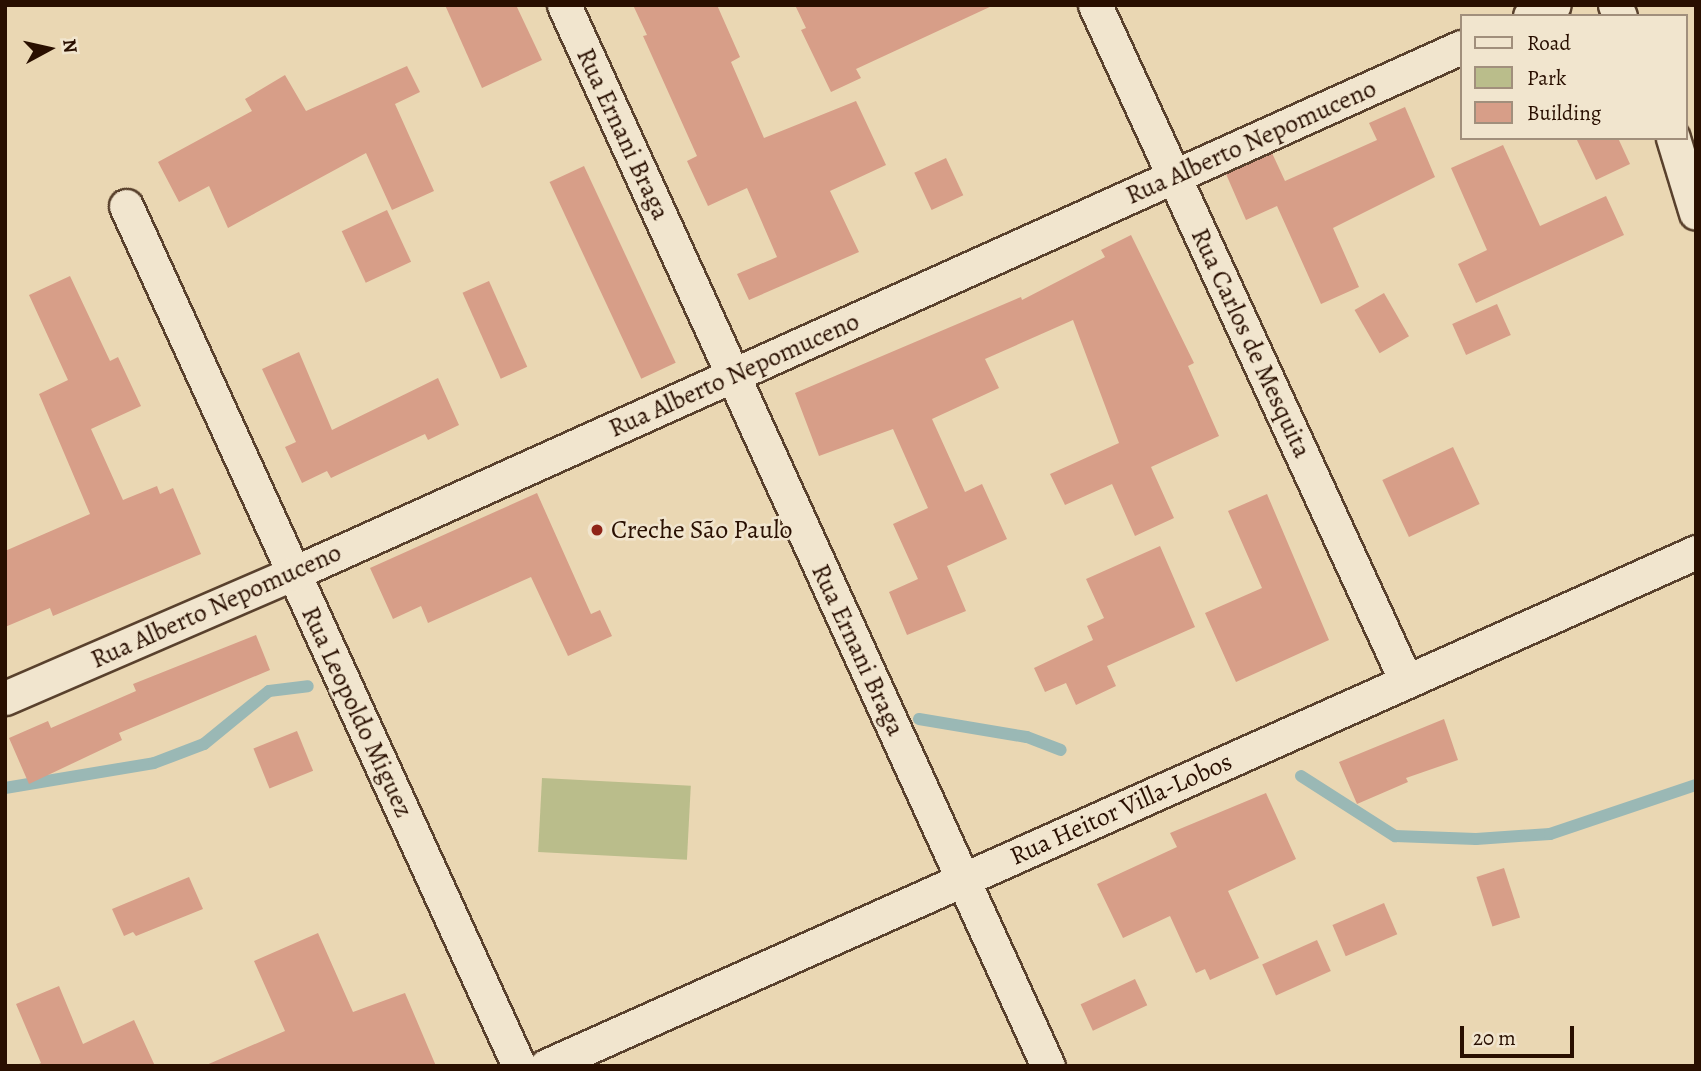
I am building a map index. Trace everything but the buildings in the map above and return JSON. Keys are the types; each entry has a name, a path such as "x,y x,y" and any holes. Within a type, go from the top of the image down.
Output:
{"street":[{"name":"Rua Ernani Braga","path":"564,5 1048,1066"},
{"name":"Rua Carlos de Mesquita","path":"1095,5 1406,681"},
{"path":"1534,14 1554,5"},
{"name":"Rua Alberto Nepomuceno","path":"5,698 294,573 1460,47"},
{"path":"1674,140 1696,213"},
{"name":"Rua Leopoldo Miguez","path":"126,206 519,1066"},
{"name":"Rua Heitor Villa-Lobos","path":"546,1066 1696,552"}],"green space":[{"path":"542,778 691,786 687,860 538,852"}],"waterway":[{"path":"5,788 154,763 204,744 269,691 308,686"},
{"path":"919,719 1027,737 1061,750"},
{"path":"1301,776 1395,836 1476,839 1550,834 1696,785"}],"place":[{"name":"Creche São Paulo","path":"597,530"}]}
